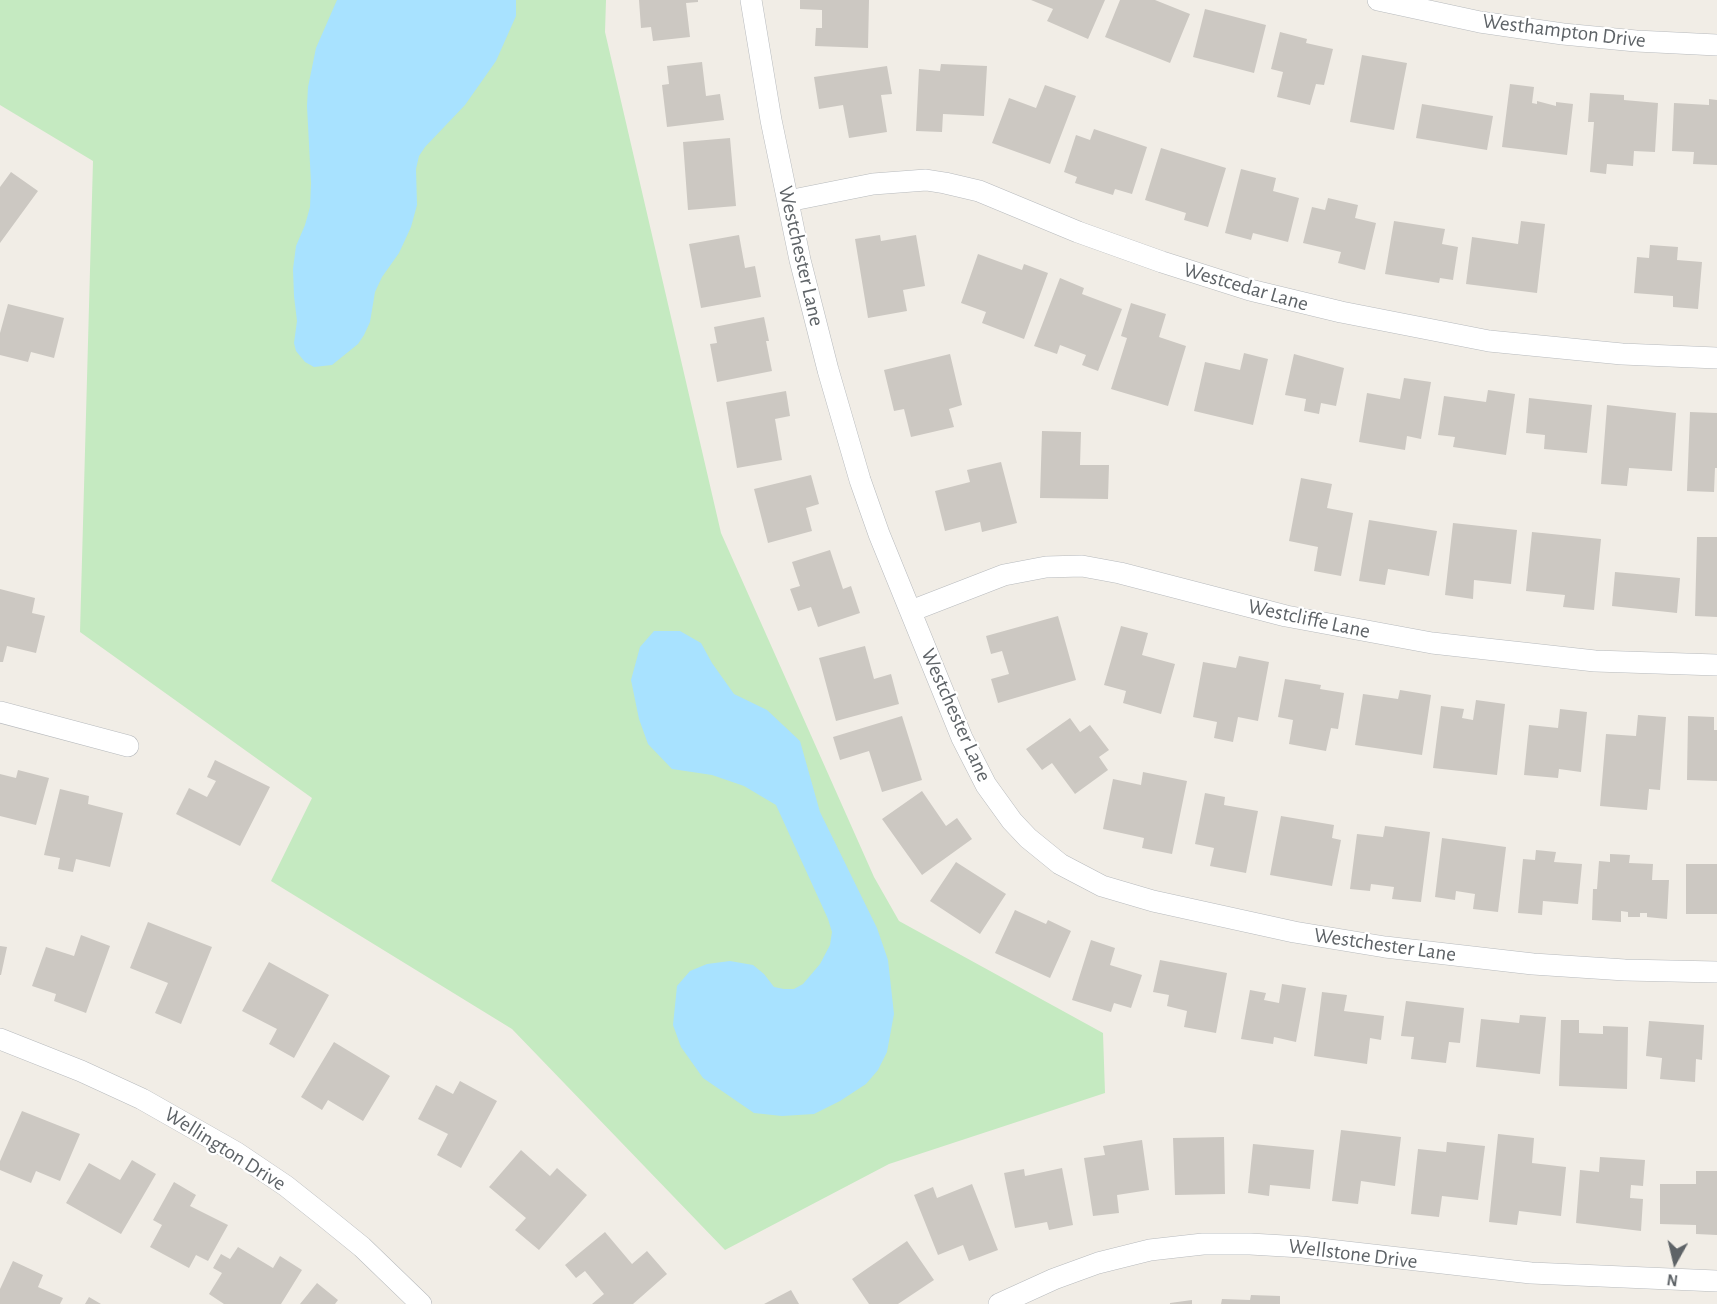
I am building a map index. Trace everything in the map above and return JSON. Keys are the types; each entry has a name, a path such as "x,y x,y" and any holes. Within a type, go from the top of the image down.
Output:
{"street":[{"name":"Westchester Lane","path":"751,0 771,120 800,260 845,430 879,534 973,762 998,803 1028,838 1044,852 1080,876 1102,886 1153,901 1248,923 1385,948 1573,968 1717,972"},
{"name":"Westhampton Drive","path":"1378,0 1480,22 1563,34 1717,45"},
{"name":"Westcedar Lane","path":"788,201 873,184 926,180 945,183 987,194 1161,262 1250,290 1341,312 1489,341 1623,354 1717,358"},
{"name":"Westcliffe Lane","path":"911,611 1004,575 1046,567 1082,566 1119,573 1286,616 1432,643 1595,661 1717,665"},
{"path":"0,712 128,746"},
{"name":"Wellington Drive","path":"0,1039 81,1071 142,1099 237,1153 286,1186 326,1217 362,1247 421,1304"},
{"name":"Wellstone Drive","path":"999,1304 1054,1279 1098,1263 1150,1250 1214,1244 1293,1246 1531,1273 1717,1281"}],"green space":[{"path":"0,0 606,0 605,32 721,533 874,877 899,921 1103,1033 1105,1093 889,1164 725,1250 512,1029 271,881 312,798 80,632 93,161 0,105"}],"water":[{"path":"337,0 516,0 516,16 496,61 465,105 419,156 416,169 417,205 411,227 399,253 382,277 375,292 370,322 364,335 358,344 332,365 314,367 305,362 296,351 294,343 297,321 293,269 296,246 310,207 308,87 316,48"},
{"path":"654,631 680,631 701,643 734,694 767,710 800,741 820,812 877,928 888,960 894,1014 887,1052 878,1070 866,1084 814,1114 782,1116 754,1113 703,1078 681,1047 673,1025 677,986 690,971 707,964 730,961 753,965 774,987 794,989 803,984 820,964 830,945 832,932 776,805 744,786 712,775 672,769 648,744 639,719 631,680 640,647"}],"building":[{"path":"639,0 698,0 698,2 686,3 690,37 653,41 651,27 641,28"},
{"path":"800,0 869,0 868,48 815,46 816,28 822,28 822,10 800,9"},
{"path":"1031,0 1105,0 1088,39 1047,21 1053,9"},
{"path":"1120,0 1155,0 1190,14 1170,63 1105,37"},
{"path":"1205,9 1266,25 1254,73 1193,57"},
{"path":"1280,32 1307,39 1306,43 1333,49 1324,85 1316,84 1310,105 1277,97 1283,72 1271,69"},
{"path":"1362,55 1407,63 1394,130 1350,122"},
{"path":"702,62 706,96 720,94 724,120 667,127 662,85 669,84 667,66"},
{"path":"941,64 987,66 984,116 943,114 942,132 916,131 919,69 940,71"},
{"path":"887,66 892,94 881,95 887,132 849,138 843,105 819,109 814,77"},
{"path":"1510,84 1534,87 1532,103 1537,104 1537,101 1556,106 1556,102 1573,104 1567,155 1502,147"},
{"path":"1045,85 1076,96 1050,164 992,143 1009,98 1036,108"},
{"path":"1590,93 1624,95 1624,100 1658,103 1655,152 1634,151 1633,166 1607,164 1606,174 1590,172 1594,122 1588,122"},
{"path":"1709,99 1717,100 1717,165 1693,164 1694,152 1672,151 1674,103 1709,105"},
{"path":"1422,104 1493,116 1487,150 1416,138"},
{"path":"1094,129 1147,147 1132,194 1115,189 1113,195 1075,183 1077,177 1064,172 1076,135 1090,140"},
{"path":"730,138 736,206 688,210 683,142"},
{"path":"1161,148 1226,168 1208,227 1184,220 1186,213 1145,200"},
{"path":"1241,169 1276,178 1273,191 1299,198 1288,242 1253,233 1251,240 1225,233"},
{"path":"11,172 38,191 0,243 0,187"},
{"path":"1328,198 1358,205 1355,218 1376,223 1365,270 1338,263 1341,252 1303,243 1312,207 1325,210"},
{"path":"1394,221 1445,229 1442,244 1458,247 1453,280 1440,278 1439,283 1385,274"},
{"path":"1521,221 1545,224 1537,293 1466,284 1472,237 1518,244"},
{"path":"739,235 745,268 755,266 761,297 701,308 689,244"},
{"path":"880,235 881,241 916,235 925,286 903,290 907,311 868,318 855,239"},
{"path":"1650,245 1678,247 1677,260 1702,262 1698,309 1673,307 1673,296 1634,293 1637,257 1649,258"},
{"path":"978,254 1022,270 1024,264 1048,273 1024,339 982,323 986,312 961,303"},
{"path":"1060,278 1084,288 1082,294 1122,309 1098,371 1082,365 1086,355 1060,345 1057,354 1034,346"},
{"path":"1131,303 1166,314 1159,337 1186,346 1168,406 1111,389 1127,338 1121,336"},
{"path":"8,304 64,318 54,358 31,352 28,362 0,355 0,333"},
{"path":"764,317 772,371 717,382 710,344 717,343 714,327"},
{"path":"1244,353 1268,359 1253,425 1194,411 1205,362 1240,370"},
{"path":"950,354 962,405 949,409 954,427 911,437 904,409 894,411 884,370"},
{"path":"1294,354 1344,368 1336,406 1321,403 1319,414 1304,411 1306,399 1285,395"},
{"path":"1404,378 1431,382 1421,439 1407,436 1405,450 1359,442 1367,393 1400,399"},
{"path":"1488,390 1515,394 1506,455 1453,447 1455,437 1438,435 1444,396 1486,402"},
{"path":"786,391 790,416 775,419 782,460 737,468 726,402"},
{"path":"1529,398 1592,405 1587,453 1544,449 1545,435 1526,433"},
{"path":"1607,405 1676,413 1672,471 1629,468 1627,486 1601,484"},
{"path":"1690,412 1717,413 1717,468 1715,468 1714,492 1687,491"},
{"path":"1042,431 1081,432 1080,465 1109,465 1108,499 1040,498"},
{"path":"1001,462 1017,523 982,532 980,522 945,531 935,491 970,482 967,470"},
{"path":"811,475 819,504 806,508 812,531 768,543 754,489"},
{"path":"1301,478 1332,484 1327,508 1353,513 1341,576 1314,571 1318,547 1289,541"},
{"path":"1369,520 1437,531 1429,576 1388,569 1385,585 1359,581"},
{"path":"1453,523 1517,530 1511,584 1474,580 1473,599 1445,595"},
{"path":"1532,532 1601,539 1594,610 1563,607 1565,595 1526,591"},
{"path":"1697,537 1717,537 1717,617 1695,616"},
{"path":"830,550 843,589 851,586 860,613 818,627 811,607 798,611 790,589 800,586 792,562"},
{"path":"1615,572 1680,578 1677,613 1612,606"},
{"path":"0,589 35,598 32,613 45,616 36,653 7,646 3,662 0,662"},
{"path":"1058,616 1076,680 998,703 991,679 1009,674 1002,651 991,654 986,636"},
{"path":"1121,626 1148,633 1142,655 1175,664 1161,714 1123,703 1126,691 1104,685"},
{"path":"865,646 874,679 891,674 899,704 836,721 819,658"},
{"path":"1239,656 1269,662 1258,721 1238,717 1233,742 1214,738 1217,722 1193,717 1203,662 1236,668"},
{"path":"1285,679 1321,685 1320,689 1344,693 1338,729 1331,728 1326,751 1289,744 1293,720 1278,717"},
{"path":"1400,690 1431,695 1422,755 1355,745 1363,694 1398,699"},
{"path":"1476,700 1505,704 1497,775 1433,768 1441,706 1464,709 1462,718 1473,720"},
{"path":"1560,709 1587,712 1581,772 1559,769 1558,778 1524,775 1529,725 1558,728"},
{"path":"1638,715 1666,717 1660,790 1649,789 1647,810 1600,806 1606,734 1636,736"},
{"path":"902,716 922,780 882,792 869,751 840,760 833,737"},
{"path":"1688,716 1714,717 1714,730 1717,730 1717,781 1687,780"},
{"path":"1070,718 1080,732 1090,725 1109,750 1099,757 1108,770 1075,794 1052,763 1042,770 1026,749"},
{"path":"215,760 270,787 240,846 176,814 189,788 207,797 216,781 207,777"},
{"path":"18,770 49,778 36,825 0,816 0,774 16,778"},
{"path":"1143,772 1187,781 1172,854 1142,848 1144,838 1103,829 1113,779 1141,785"},
{"path":"60,789 89,796 88,804 123,813 110,867 76,859 73,872 58,869 60,858 44,855"},
{"path":"922,791 946,826 957,818 972,839 922,875 882,819"},
{"path":"1205,793 1225,797 1224,805 1258,811 1246,873 1210,866 1214,848 1195,844"},
{"path":"1281,816 1334,825 1332,838 1341,840 1332,886 1270,875"},
{"path":"1385,826 1430,832 1421,902 1392,899 1394,887 1371,884 1370,891 1350,889 1357,834 1383,837"},
{"path":"1442,838 1506,847 1498,912 1473,909 1475,894 1456,891 1455,900 1435,897"},
{"path":"1536,850 1556,852 1554,862 1582,864 1578,904 1543,901 1542,915 1518,913 1523,859 1535,860"},
{"path":"1610,854 1630,855 1629,863 1653,864 1652,880 1669,880 1667,919 1647,917 1647,913 1640,913 1640,917 1628,917 1628,912 1621,911 1621,922 1592,920 1593,889 1597,889 1599,861 1610,862"},
{"path":"956,862 1006,894 980,934 930,901"},
{"path":"1686,864 1717,864 1717,914 1686,914"},
{"path":"1015,910 1046,924 1048,920 1071,931 1050,978 995,953"},
{"path":"148,922 212,947 181,1024 155,1013 168,983 130,968"},
{"path":"81,935 110,946 86,1013 54,1001 56,994 32,986 46,947 74,956"},
{"path":"1091,940 1115,948 1110,965 1142,975 1131,1008 1114,1003 1111,1012 1072,1000"},
{"path":"0,946 7,947 1,975 0,975"},
{"path":"1160,960 1227,973 1216,1033 1184,1027 1187,1011 1167,1006 1169,995 1153,992"},
{"path":"269,962 329,995 294,1058 269,1044 277,1029 242,1011"},
{"path":"1282,984 1306,988 1296,1042 1274,1037 1273,1044 1241,1039 1250,990 1266,993 1264,1000 1279,1003"},
{"path":"1322,992 1347,995 1344,1011 1384,1016 1381,1040 1370,1038 1367,1064 1314,1056"},
{"path":"1406,1001 1464,1008 1460,1043 1449,1042 1446,1063 1411,1059 1414,1037 1401,1036"},
{"path":"1520,1015 1546,1017 1540,1074 1476,1067 1481,1019 1519,1023"},
{"path":"1561,1020 1579,1020 1579,1033 1603,1034 1603,1026 1628,1027 1627,1089 1559,1086"},
{"path":"1649,1021 1704,1025 1702,1060 1696,1059 1695,1082 1660,1079 1662,1058 1646,1056"},
{"path":"334,1042 390,1076 363,1121 328,1100 322,1110 301,1097"},
{"path":"460,1081 497,1101 461,1168 437,1155 448,1134 418,1119 436,1085 453,1094"},
{"path":"22,1111 80,1134 60,1181 36,1171 31,1183 0,1170 0,1161"},
{"path":"1341,1130 1401,1137 1395,1186 1361,1181 1358,1204 1332,1201"},
{"path":"1498,1134 1534,1138 1532,1163 1566,1167 1561,1216 1519,1211 1517,1225 1489,1222"},
{"path":"1224,1137 1225,1194 1175,1195 1173,1138"},
{"path":"1142,1140 1149,1190 1117,1195 1119,1213 1093,1216 1084,1158 1105,1155 1103,1146"},
{"path":"1447,1142 1485,1146 1478,1200 1442,1196 1439,1217 1411,1214 1418,1149 1446,1152"},
{"path":"1253,1144 1314,1150 1310,1189 1270,1185 1269,1196 1248,1193"},
{"path":"521,1150 550,1176 557,1168 587,1195 539,1250 515,1230 526,1218 489,1187"},
{"path":"1600,1157 1645,1160 1643,1186 1631,1185 1630,1198 1643,1199 1641,1231 1576,1223 1580,1170 1599,1172"},
{"path":"132,1160 156,1174 121,1234 66,1203 89,1163 120,1180"},
{"path":"1062,1168 1073,1225 1049,1230 1047,1222 1015,1228 1004,1173 1024,1169 1025,1176"},
{"path":"1696,1171 1717,1171 1717,1235 1696,1234 1696,1225 1660,1224 1660,1184 1696,1184"},
{"path":"174,1182 196,1195 190,1206 228,1225 208,1261 196,1255 189,1268 150,1247 162,1225 153,1220"},
{"path":"972,1184 998,1250 969,1261 963,1245 938,1255 914,1195 933,1187 937,1198"},
{"path":"605,1232 632,1264 647,1251 667,1274 633,1304 592,1304 604,1294 585,1271 576,1278 565,1265"},
{"path":"907,1241 934,1280 898,1304 869,1304 852,1279"},
{"path":"238,1247 273,1268 280,1256 302,1270 281,1304 224,1304 209,1294 222,1273 213,1268 221,1254 230,1259"},
{"path":"13,1261 43,1275 38,1287 63,1298 60,1304 0,1304 0,1289"},
{"path":"317,1283 338,1300 335,1304 300,1304"},
{"path":"791,1290 799,1304 764,1304"},
{"path":"1251,1295 1280,1296 1280,1304 1221,1304 1222,1299 1250,1300"},
{"path":"89,1297 101,1304 85,1304"},
{"path":"1192,1300 1192,1304 1170,1304 1170,1303"}]}
